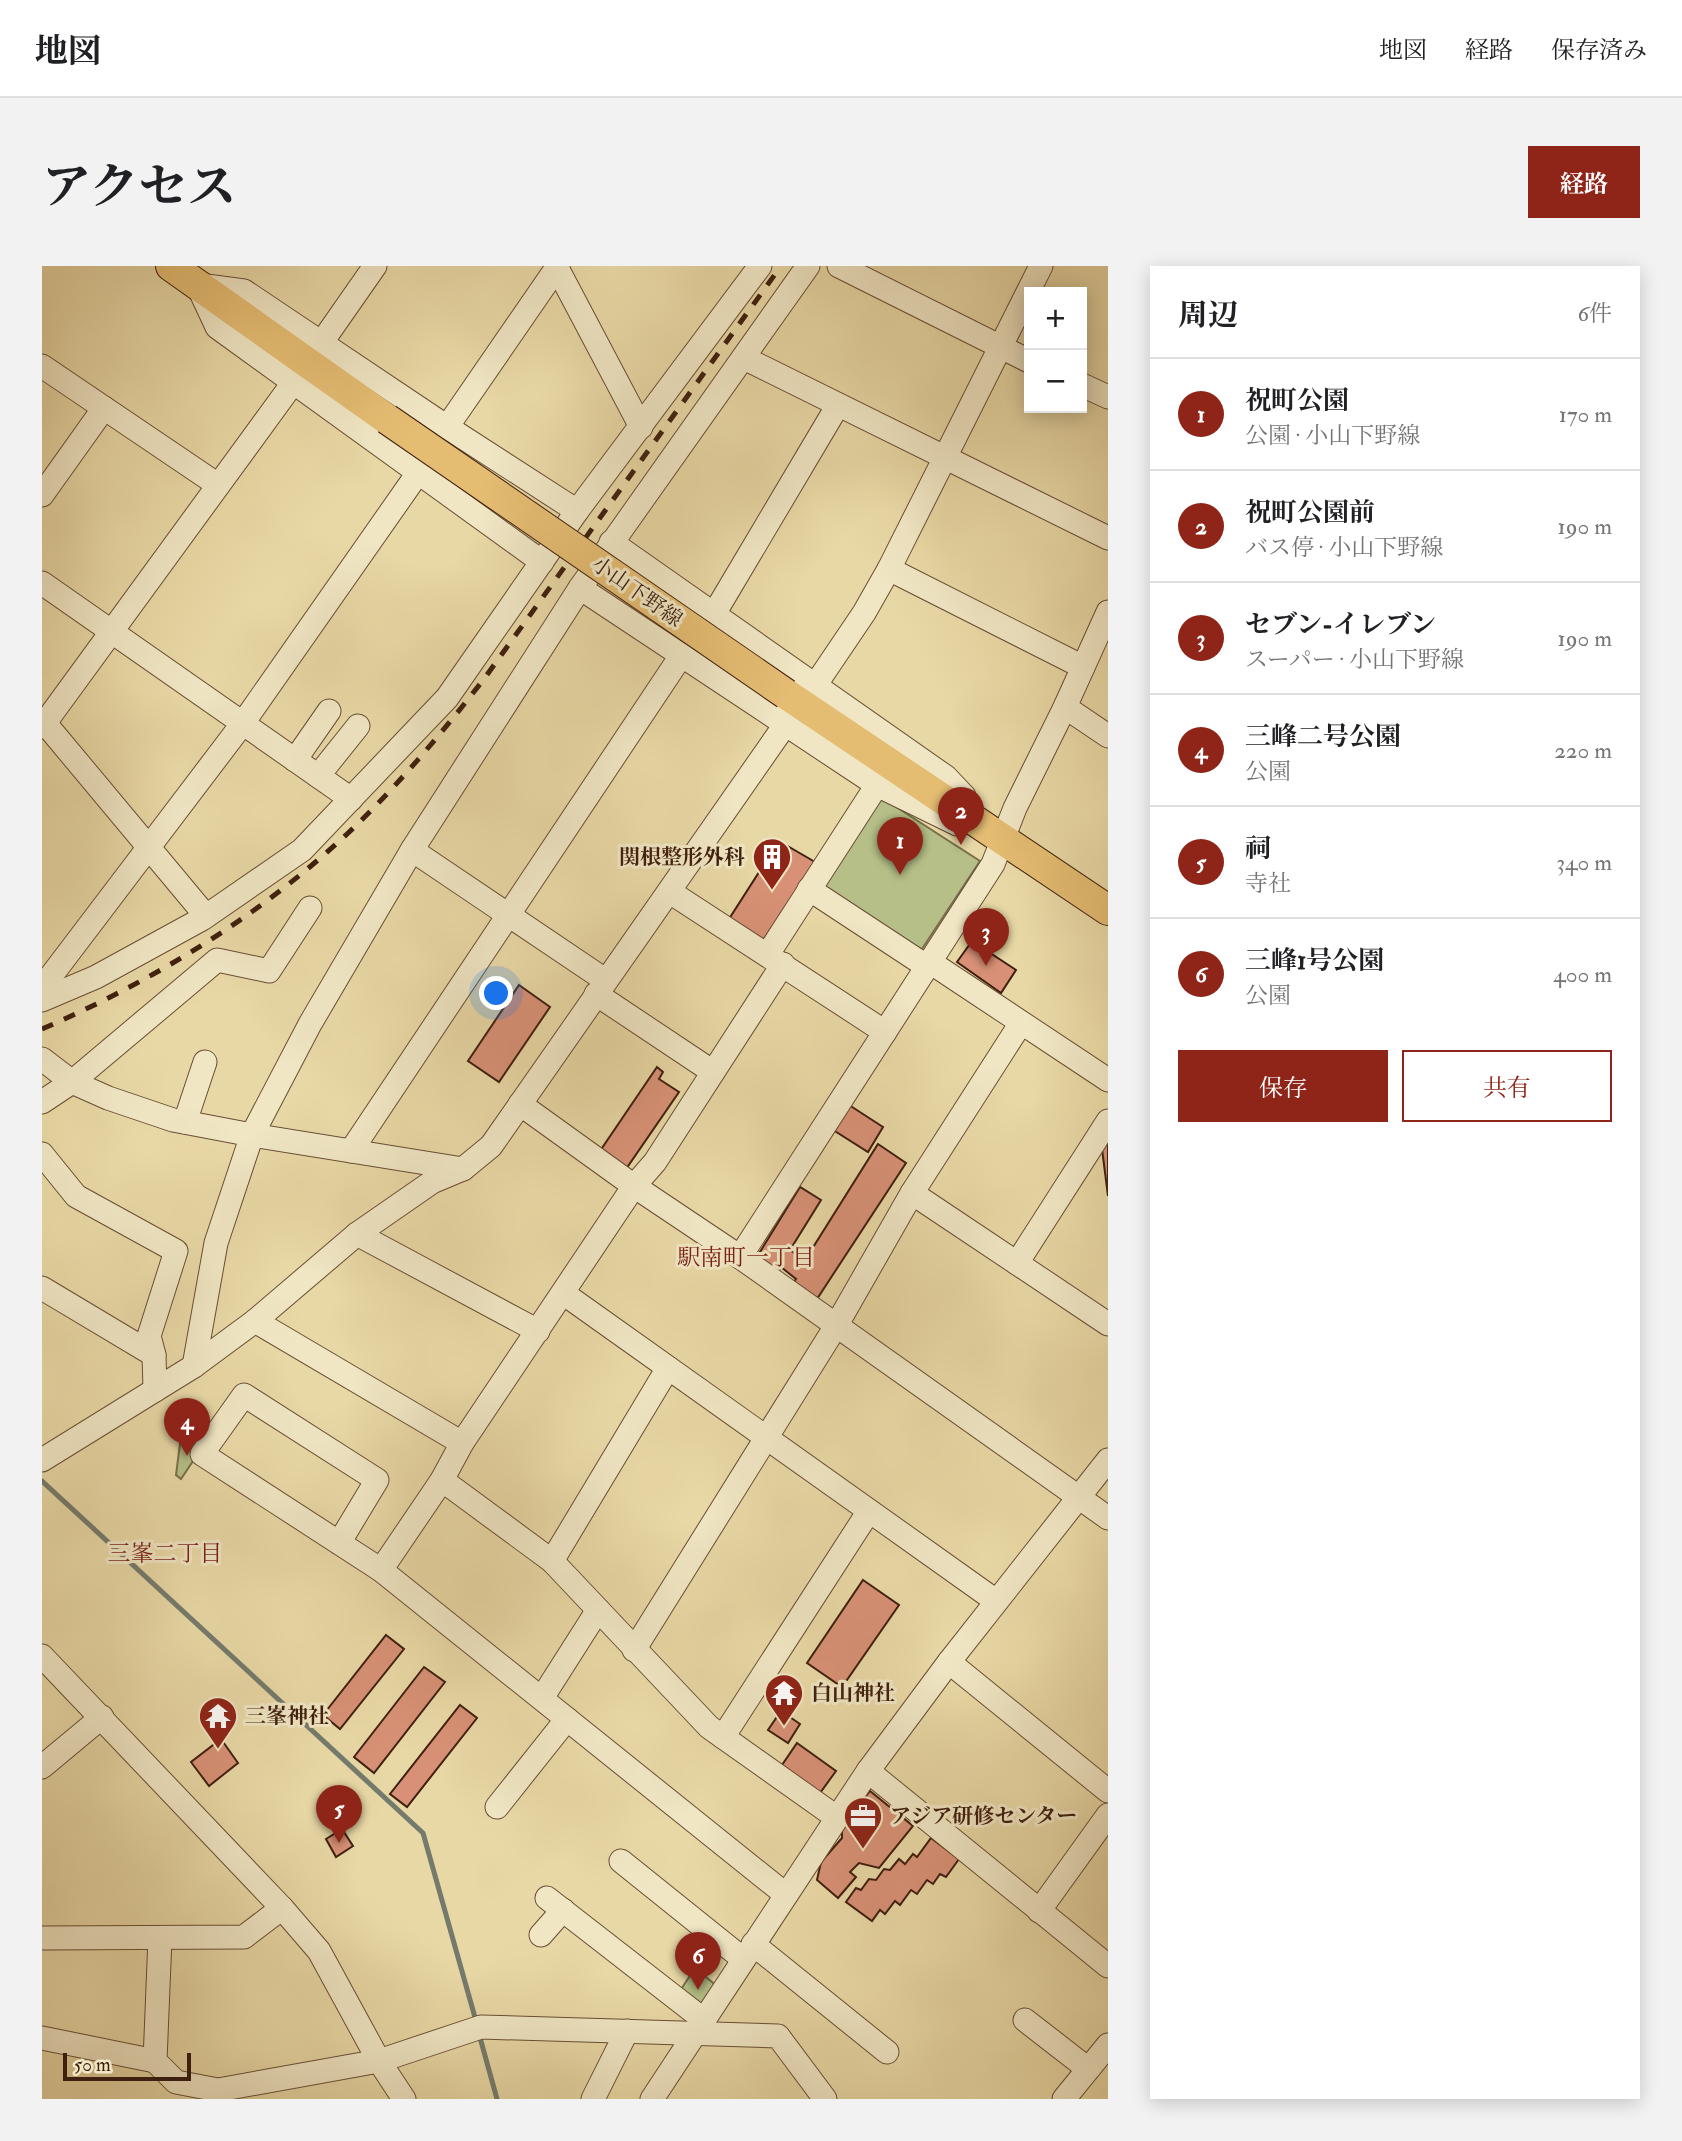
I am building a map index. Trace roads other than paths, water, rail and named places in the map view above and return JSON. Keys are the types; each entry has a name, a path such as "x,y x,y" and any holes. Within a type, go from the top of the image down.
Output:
{"main road":[{"name":"小山下野線","path":"171,266 387,419 786,694 1108,911"}],"street":[{"path":"321,342 375,266"},
{"path":"447,427 557,266 641,427"},
{"path":"42,1000 96,977 206,916 302,850 447,698 577,511 760,266"},
{"path":"194,1366 216,1243 252,1135 310,1024 412,850 580,587 808,266"},
{"path":"839,266 1024,358"},
{"path":"816,684 889,569 1041,266"},
{"path":"197,284 244,291 577,511"},
{"path":"197,284 217,327 542,562"},
{"path":"744,358 1108,538"},
{"path":"42,366 218,485"},
{"path":"206,916 43,725 293,383"},
{"path":"1087,387 1108,397"},
{"path":"714,614 838,405"},
{"path":"42,495 104,408"},
{"path":"42,994 51,976 243,723 418,473"},
{"path":"580,587 877,785 957,824 974,820 964,796 946,777 611,542"},
{"path":"889,569 1083,667"},
{"path":"42,583 351,799"},
{"path":"740,1257 993,864 1015,808 1107,618"},
{"path":"351,1151 681,656"},
{"path":"1065,707 1108,736"},
{"path":"295,760 329,711"},
{"path":"42,1460 194,1366 255,1321 358,1234 432,1182 463,1169 491,1146 785,725"},
{"path":"318,776 358,726"},
{"path":"381,1570 442,1480 462,1443 634,1186 656,1162 713,1072 775,959 809,889 877,785"},
{"path":"412,850 509,914 713,1072"},
{"path":"809,889 920,962 930,962 1108,1080"},
{"path":"670,892 885,1032"},
{"path":"42,1102 72,1082 217,961 269,971 310,908"},
{"path":"635,1650 836,1326 912,1194 1021,1023"},
{"path":"42,1059 72,1082 108,1098 185,1122 463,1169"},
{"path":"185,1122 205,1062"},
{"path":"520,1104 1108,1518"},
{"path":"1017,1263 1108,1121"},
{"path":"45,1166 76,1196 176,1251 149,1336 154,1355 155,1390"},
{"path":"912,1194 1108,1324"},
{"path":"358,1234 538,1331"},
{"path":"42,1288 154,1355"},
{"path":"563,1293 996,1601"},
{"path":"255,1321 462,1443"},
{"path":"552,1560 668,1368"},
{"path":"339,1543 377,1480 244,1395 202,1454 339,1543 381,1570 785,1894"},
{"path":"652,2099 868,1772 949,1662 1108,1460"},
{"path":"442,1480 552,1560 709,1727 836,1817"},
{"path":"723,1737 869,1511"},
{"path":"542,1698 598,1610"},
{"path":"42,1656 282,1908 318,1951 379,2061 404,2099"},
{"path":"949,1662 1108,1791"},
{"path":"42,1767 102,1717"},
{"path":"497,1807 567,1719"},
{"path":"868,1772 1108,1966"},
{"path":"1039,1911 1108,1815"},
{"path":"621,1861 887,2052"},
{"path":"541,1934 555,1904 700,2026"},
{"path":"42,1938 244,1937 282,1908"},
{"path":"155,2061 160,1938"},
{"path":"1026,2020 1088,2069"},
{"path":"42,2038 155,2061 181,2090 218,2090 379,2061 481,2029 627,2031 700,2026 778,2036 825,2099"},
{"path":"593,2099 627,2031"},
{"path":"1064,2099 1108,2045"}],"waterway":[{"path":"42,1481 423,1833 476,2021"},
{"path":"479,2034 497,2099"}],"railway":[{"path":"42,1029 164,968 240,920 312,865 383,798 435,740 484,679 781,266"}],"place":[{"name":"祝町公園前","path":"961,845"},
{"name":"祝町公園","path":"900,875"},
{"name":"関根整形外科","path":"772,891"},
{"name":"セブン-イレブン","path":"986,966"},
{"name":"三峰二号公園","path":"187,1456"},
{"name":"白山神社","path":"784,1727"},
{"name":"三峯神社","path":"218,1750"},
{"name":"祠","path":"339,1843"},
{"name":"アジア研修センター","path":"863,1850"},
{"name":"三峰1号公園","path":"698,1990"}],"district":[{"name":"駅南町一丁目","path":"746,1257"},
{"name":"三峯二丁目","path":"165,1553"}]}
